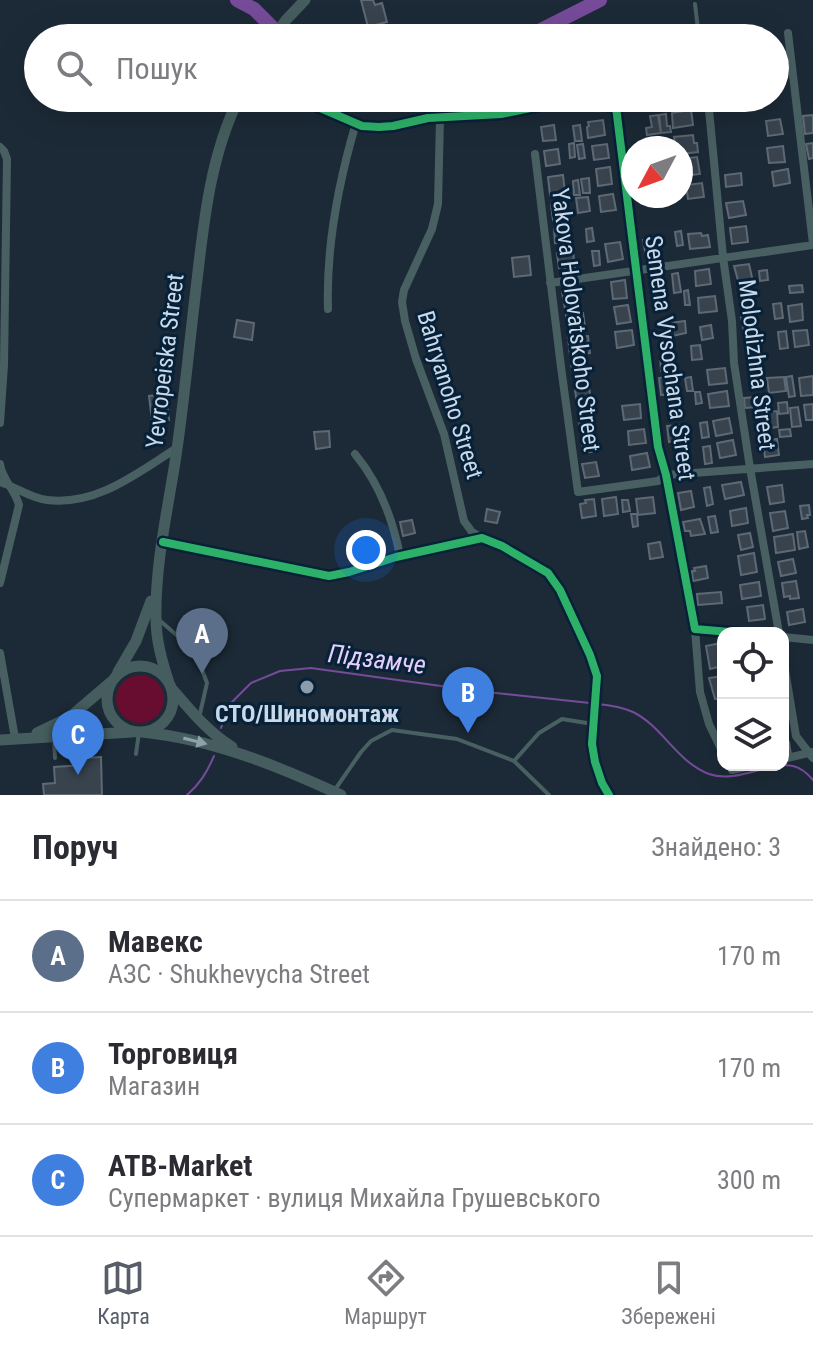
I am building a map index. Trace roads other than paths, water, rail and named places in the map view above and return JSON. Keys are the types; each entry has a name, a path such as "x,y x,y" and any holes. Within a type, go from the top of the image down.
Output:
{"main road":[{"path":"283,24 305,0"},
{"name":"Yevropeiska Street","path":"158,577 210,185 232,112"},
{"path":"0,740 139,732 157,728 168,717 173,703 159,650 156,617 158,577"},
{"path":"158,577 136,641 109,690 107,700 112,715 122,726 139,732 189,739 246,756 337,793"},
{"path":"16,738 42,732 70,717 114,678 129,668 144,666 159,671 199,720 221,740 246,756"}],"street":[{"path":"550,283 813,244 789,41"},
{"path":"330,112 362,126 393,126 440,118"},
{"name":"Semena Vysochana Street","path":"440,118 511,112"},
{"name":"Semena Vysochana Street","path":"616,112 658,447 695,629 700,692 717,741"},
{"name":"Molodizhna Street","path":"709,112 734,363 780,627"},
{"name":"Bahryanoho Street","path":"440,118 438,204 432,229 404,290 402,302 416,359 444,434 464,521 472,532 482,538"},
{"path":"328,309 331,243 338,194 356,123"},
{"path":"0,147 7,159 0,423"},
{"name":"Yakova Holovatskoho Street","path":"535,154 578,492 658,481 666,475"},
{"path":"4,483 45,500 93,497 177,448"},
{"path":"355,454 377,487 396,535 400,556"},
{"path":"0,464 4,483 17,495 19,505 0,583"},
{"path":"666,475 813,464"},
{"path":"163,542 329,576 482,538 536,565 548,573 560,590 594,666 597,676 592,744 595,762 609,795"},
{"path":"695,629 717,631"},
{"path":"789,636 813,640"},
{"path":"0,653 16,738"},
{"path":"789,694 796,736 812,754"},
{"path":"789,758 812,754"}],"lane":[{"path":"695,4 697,24"},
{"path":"156,617 195,651 207,683 199,720"},
{"path":"514,761 539,733 562,719 593,724"},
{"path":"337,793 361,752 371,741 392,730 457,739 514,761 549,795"},
{"path":"136,754 139,732"},
{"path":"54,736 55,758"}],"waterway":[{"path":"237,0 254,9 269,24"},
{"path":"553,24 600,0"},
{"name":"Підзамче","path":"221,728 229,705 251,683 280,671 311,668 590,703"},
{"name":"Підзамче","path":"597,704 624,709 643,718 688,761 709,774 741,775 783,765 799,768 813,780"},
{"name":"Підзамче","path":"187,795 203,777 214,756"}],"place":[{"name":"Мавекс","path":"202,674"},
{"name":"СТО/Шиномонтаж","path":"307,687"},
{"name":"Торговиця","path":"468,733"},
{"name":"ATB-Market","path":"78,775"}]}
